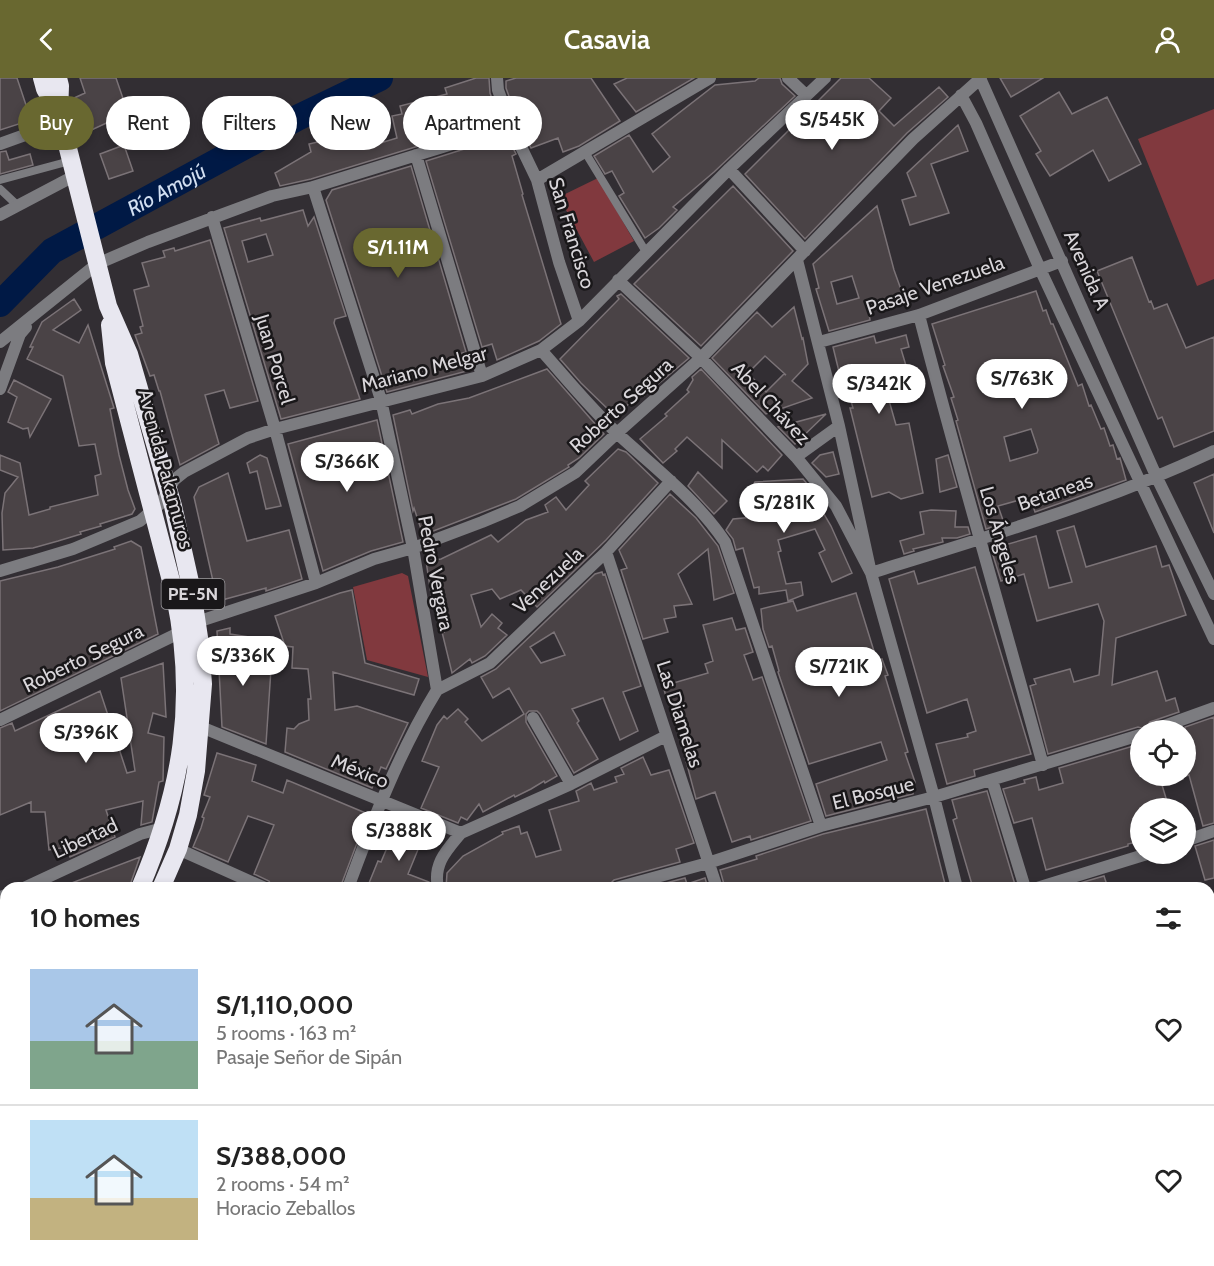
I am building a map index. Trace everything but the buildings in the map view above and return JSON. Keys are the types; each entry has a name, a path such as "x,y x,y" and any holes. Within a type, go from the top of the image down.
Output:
{"highway":[{"name":"PE-5N","path":"42,78 49,96"},
{"name":"PE-5N","path":"58,78 60,96"},
{"name":"PE-5N","path":"68,150 108,306 129,354 168,489 192,591 190,626 203,684 201,727 188,814 178,849 164,882"},
{"name":"Avenida Pakamuros","path":"108,306 114,363 153,510 190,626 185,723 178,770 164,828 142,882"}],"street":[{"path":"537,180 710,78"},
{"path":"788,78 806,96"},
{"name":"Mariano Melgar","path":"0,571 73,549 140,521 161,503 174,480 183,472 248,438 381,400 482,376 541,350 579,321 729,169 825,78"},
{"name":"Roberto Segura","path":"0,720 190,626 316,583 374,559 412,548 520,506 576,472 701,358 913,139 981,78"},
{"name":"Avenida A","path":"981,78 1158,478 1214,594"},
{"path":"961,95 976,123 1040,270 1139,484 1214,639"},
{"path":"0,144 18,136"},
{"path":"0,342 44,305 95,256 272,196 313,187 432,150"},
{"name":"San Francisco","path":"523,150 537,180 559,262 579,321"},
{"path":"416,155 482,376"},
{"path":"729,169 801,256 871,573 955,882"},
{"path":"0,215 74,176"},
{"name":"Pedro Vergara","path":"313,187 381,400 412,548 437,690"},
{"name":"Juan Porcel","path":"212,217 275,429 316,583"},
{"name":"Pasaje Venezuela","path":"819,342 919,315 1062,261"},
{"name":"Abel Chávez","path":"618,280 701,358 795,457 836,506 871,573"},
{"path":"0,389 20,334 44,305"},
{"name":"Los Ángeles","path":"919,315 1043,765"},
{"path":"541,350 617,433 671,481 716,528 725,542 821,826"},
{"path":"795,457 839,426"},
{"name":"Betaneas","path":"871,573 1158,478 1214,451"},
{"name":"Venezuela","path":"437,690 490,663 606,552 671,481"},
{"name":"Las Diamelas","path":"606,552 715,882"},
{"path":"350,882 380,800 437,690"},
{"path":"1181,720 1214,708"},
{"path":"533,718 571,784"},
{"name":"México","path":"201,727 461,833"},
{"path":"437,882 435,874 446,852 461,833 571,784 666,736"},
{"name":"El Bosque","path":"638,882 708,863 821,826 934,797 1130,738"},
{"path":"992,780 1022,882"},
{"name":"Libertad","path":"37,882 140,834 164,828"},
{"path":"1196,837 1214,831"},
{"path":"178,849 252,882"},
{"path":"1057,882 1130,859"}],"lane":[{"path":"585,152 646,252"},
{"path":"0,180 74,176"},
{"path":"0,189 17,205"}],"shaded area":[{"path":"1214,109 1214,279 1197,286 1138,139"},
{"path":"598,178 634,241 594,262 559,197"},
{"path":"402,573 408,576 428,677 367,660 353,587"}],"waterway":[{"name":"Río Amojú","path":"0,304 52,251 297,118 380,78"}]}
